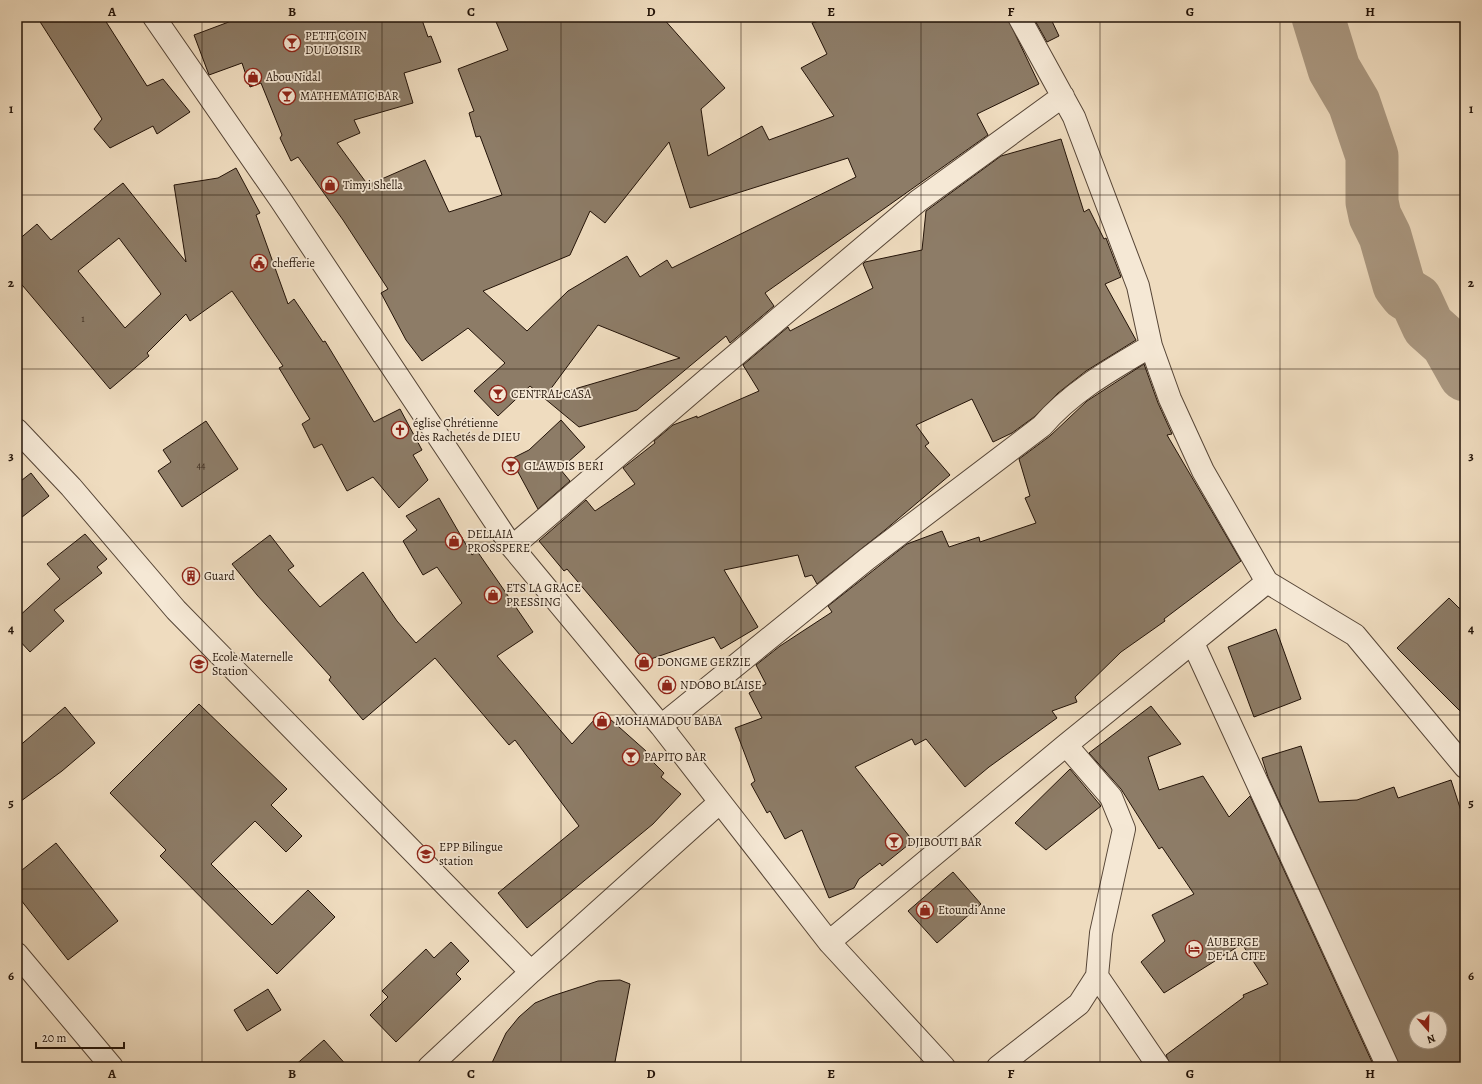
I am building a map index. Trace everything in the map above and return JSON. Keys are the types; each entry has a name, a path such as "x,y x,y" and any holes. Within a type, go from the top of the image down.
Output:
{"street":[{"path":"154,17 280,199 512,547 661,726 829,942 944,1067"},
{"path":"1018,17 1074,117 1138,286 1151,346 1170,399 1203,471 1267,582 1355,635 1465,767"},
{"path":"512,547 918,201 1063,96"},
{"path":"661,726 868,559 1042,426 1056,409 1100,376 1151,346"},
{"path":"17,430 70,487 176,610 531,972"},
{"path":"829,942 1066,745 1267,582"},
{"path":"1193,643 1388,1067"},
{"path":"998,1067 1079,1004 1098,976 1101,933 1124,829 1110,797 1066,745"},
{"path":"429,1067 531,972 720,802"},
{"path":"17,954 112,1067"},
{"path":"1098,976 1159,1067"}],"building":[{"path":"37,17 103,17 147,86 163,79 190,112 157,134 153,126 110,148 94,129 102,119"},
{"path":"242,17 421,17 428,37 431,36 441,62 404,73 413,103 354,120 360,133 337,143 368,185 425,160 449,212 502,195 480,136 476,137 469,113 474,111 458,69 508,50 494,17 662,17 725,88 701,109 708,156 762,126 769,140 834,116 801,68 827,54 812,23 833,17 1007,17 1039,84 977,114 988,135 765,293 774,306 730,343 726,336 637,410 579,427 544,398 530,386 498,416 474,391 505,363 468,328 422,361 406,340 381,293 388,289 343,220 298,157 291,161 280,138 282,135 261,83 250,87 242,63 209,75 194,35","holes":["669,142 690,208 848,158 856,177 672,268 667,260 640,277 627,256 568,291 527,331 483,291 570,255 590,211 605,223","598,325 680,358 544,398"]},
{"path":"1033,17 1050,17 1059,36 1047,42"},
{"path":"1061,139 1084,212 1089,209 1104,239 1106,238 1121,277 1105,284 1136,340 1086,371 1058,393 1034,417 1012,433 993,442 972,399 916,425 929,443 925,446 950,475 885,530 817,584 812,575 805,577 798,555 724,570 758,627 721,649 714,637 645,661 567,569 564,571 539,541 586,500 595,511 635,484 623,468 655,443 654,441 673,425 697,416 697,418 759,391 743,365 788,327 790,331 873,288 863,264 865,262 922,250 926,211 1001,156"},
{"path":"236,168 260,213 256,215 288,304 294,299 323,342 325,341 374,422 400,409 422,450 413,455 428,480 399,508 373,477 347,491 322,444 314,448 302,424 310,419 279,368 283,366 232,291 190,321 186,314 147,353 149,356 110,389 17,279 17,241 37,224 51,240 123,183 186,262 174,185 218,178","holes":["119,238 161,294 125,328 78,271"]},
{"path":"1144,364 1158,403 1172,434 1167,435 1241,561 1164,619 1165,621 1121,652 1075,697 1077,702 1052,711 1057,718 989,767 965,787 926,739 915,745 912,739 855,767 913,841 882,866 880,863 859,879 854,888 829,898 802,830 785,839 770,811 767,813 751,784 755,781 735,728 762,718 749,693 766,684 756,665 780,646 832,612 828,606 907,544 942,531 949,547 979,537 980,542 1036,523 1025,498 1030,496 1019,459 1050,436 1087,401"},
{"path":"561,420 585,447 560,469 570,481 538,509 511,459 529,450"},
{"path":"206,421 238,469 182,507 158,471 171,462 163,450"},
{"path":"31,473 49,496 17,521 17,484"},
{"path":"439,498 472,555 477,551 533,632 497,656 572,744 595,719 610,719 646,751 644,753 664,773 661,777 681,794 653,824 527,928 498,893 579,826 515,740 509,745 435,658 363,720 329,680 331,677 257,595 232,564 270,535 294,566 288,570 320,607 363,572 397,621 416,643 462,603 437,567 423,575 403,541 417,530 406,516"},
{"path":"85,534 107,559 97,567 102,573 54,610 64,621 30,652 17,638 17,618 60,579 47,564"},
{"path":"1449,598 1465,614 1465,716 1397,648"},
{"path":"1276,629 1301,699 1254,717 1228,647"},
{"path":"199,704 287,789 271,805 302,836 286,852 255,821 211,864 272,925 308,890 335,917 277,974 160,856 166,850 110,793"},
{"path":"1151,706 1181,744 1148,757 1159,790 1203,776 1229,817 1250,796 1372,1062 1360,1067 1171,1067 1166,1055 1244,997 1243,995 1268,984 1242,944 1164,993 1141,962 1165,941 1152,915 1194,894 1162,847 1159,849 1121,789 1089,753"},
{"path":"65,707 95,743 62,771 17,804 17,748"},
{"path":"1301,746 1319,802 1357,800 1394,787 1398,798 1451,780 1465,823 1465,1067 1400,1067 1268,777 1262,758"},
{"path":"1070,769 1101,806 1046,850 1015,823"},
{"path":"56,843 118,921 68,960 17,895 17,874"},
{"path":"953,872 981,904 937,943 908,911"},
{"path":"451,942 469,961 456,974 461,979 396,1042 370,1015 388,997 382,991 426,949 434,958"},
{"path":"620,980 630,984 614,1067 490,1067 506,1033 519,1017 535,1003 598,981"},
{"path":"268,989 281,1010 247,1031 234,1010"},
{"path":"324,1040 348,1067 293,1067"}],"waterway":[{"path":"1318,17 1334,69 1354,103 1372,156 1372,202 1375,216 1385,236 1399,285 1406,294 1416,300 1428,326 1447,343 1465,375"}],"place":[{"name":"PETIT COIN DU LOISIR","path":"292,43"},
{"name":"Abou Nidal","path":"253,77"},
{"name":"MATHEMATIC BAR","path":"287,96"},
{"name":"Timyi Shella","path":"330,185"},
{"name":"chefferie","path":"259,263"},
{"name":"CENTRAL CASA","path":"498,394"},
{"name":"église Chrétienne des Rachetés de DIEU","path":"400,430"},
{"name":"GLAWDIS BERI","path":"511,466"},
{"name":"DELLAIA PROSSPERE","path":"454,541"},
{"name":"Guard","path":"191,576"},
{"name":"ETS LA GRACE PRESSING","path":"493,595"},
{"name":"DONGME GERZIE","path":"644,662"},
{"name":"Ecole Maternelle Station","path":"199,664"},
{"name":"NDOBO BLAISE","path":"667,685"},
{"name":"MOHAMADOU BABA","path":"602,721"},
{"name":"PAPITO BAR","path":"631,757"},
{"name":"DJIBOUTI BAR","path":"894,842"},
{"name":"EPP Bilingue station","path":"426,854"},
{"name":"Etoundi Anne","path":"925,910"},
{"name":"AUBERGE DE LA CITE","path":"1194,949"}]}
